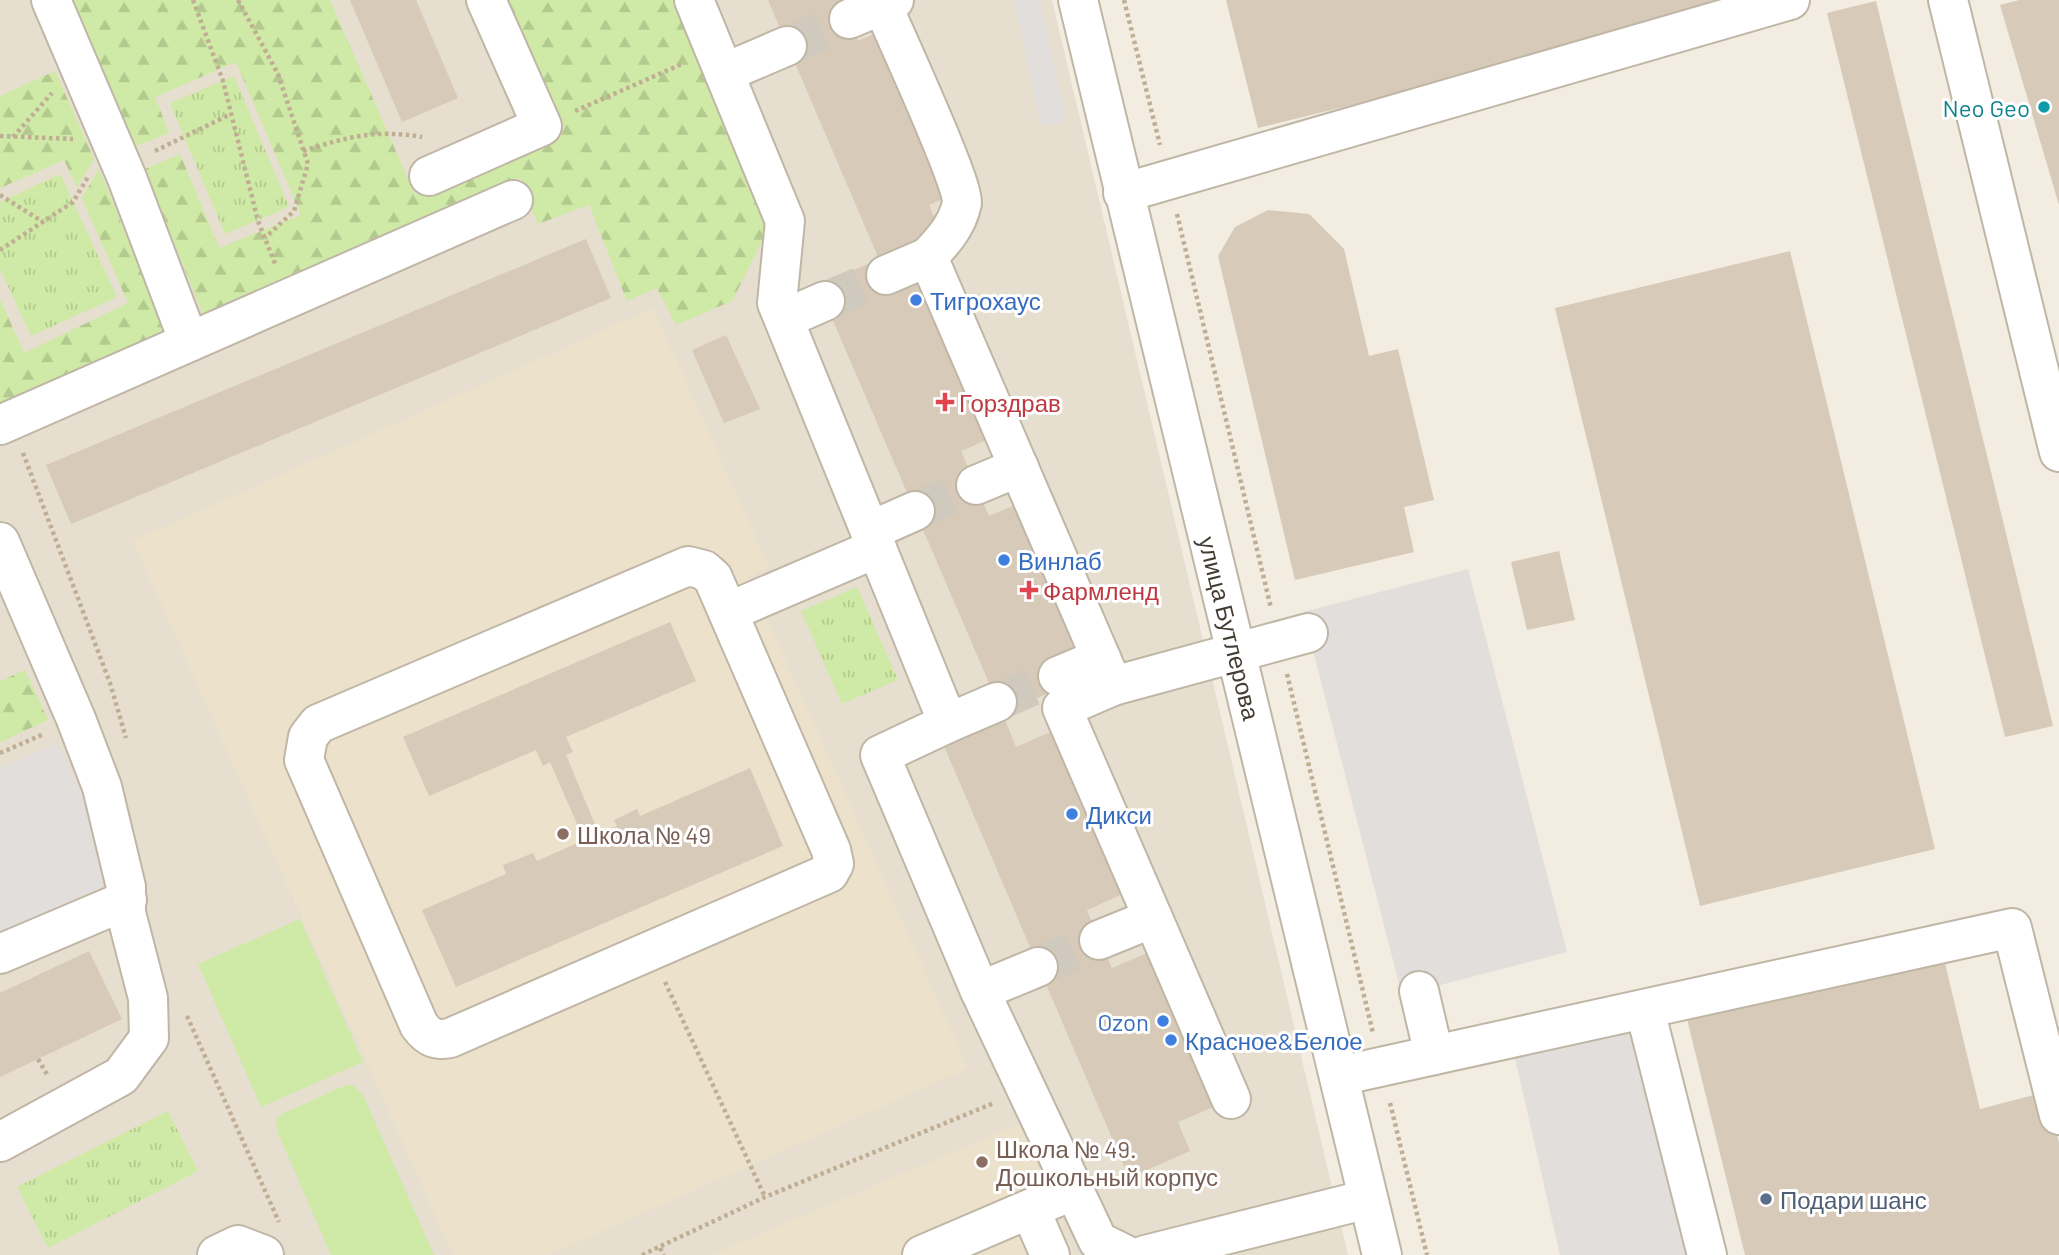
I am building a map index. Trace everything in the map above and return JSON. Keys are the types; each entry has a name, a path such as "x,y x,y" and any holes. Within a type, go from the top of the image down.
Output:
{"street":[{"path":"51,0 117,154 189,342"},
{"path":"429,176 542,126 486,0"},
{"path":"694,0 785,221 777,303 948,723"},
{"name":"улица Бутлерова","path":"1078,0 1382,1255"},
{"path":"1123,193 1790,0"},
{"path":"1948,0 2059,452"},
{"path":"876,6 953,170 963,201 950,233 928,257 886,275"},
{"path":"719,61 787,46"},
{"path":"0,425 513,201"},
{"path":"928,257 1107,672"},
{"path":"783,319 825,301"},
{"path":"976,485 1019,467"},
{"path":"728,612 874,540 915,511"},
{"path":"0,542 76,719 102,787 126,887 126,913 148,998 149,1038 121,1076 0,1142"},
{"path":"688,566 704,570 713,578 834,864 829,873 821,879 651,951 450,1038 440,1040 427,1035 419,1025 304,760 304,748 318,724 688,566"},
{"path":"1058,676 1107,672 1235,650 1308,633"},
{"path":"1107,672 1062,708 1231,1099"},
{"path":"997,702 880,755 980,991 1098,1241 1126,1255"},
{"path":"0,954 127,900"},
{"path":"1099,940 1153,918"},
{"path":"1339,1076 2012,928 2059,1115"},
{"path":"980,991 1038,967"},
{"path":"1419,990 1434,1055"},
{"path":"1645,1010 1707,1255"},
{"path":"922,1255 1074,1190"},
{"path":"1146,1255 1368,1199"},
{"path":"1030,1209 1049,1255"},
{"path":"217,1255 238,1245 273,1242"}],"path":[{"path":"193,0 223,81 265,238 289,299"},
{"path":"238,0 278,74 308,164 294,211 265,238"},
{"path":"13,137 50,97 71,47"},
{"path":"597,101 719,61"},
{"path":"0,250 73,202 117,154 231,114"},
{"path":"303,151 356,135 397,133 428,138 474,155"},
{"path":"0,136 117,154"},
{"path":"0,195 43,222"},
{"path":"0,753 76,719"},
{"path":"651,951 765,1197"},
{"path":"186,1015 273,1242"},
{"path":"642,1255 765,1197 973,1112"},
{"path":"660,1248 664,1255"}],"shaded area":[{"path":"0,0 1052,0 1348,1255 0,1255"},
{"path":"1014,0 1040,0 1066,121 1041,126"},
{"name":"Школа № 49","path":"653,308 769,567 748,577 968,1068 549,1255 453,1255 133,541"},
{"path":"1468,569 1567,952 1402,995 1303,612"},
{"path":"58,743 119,879 0,932 0,768"},
{"path":"1640,1018 1698,1255 1560,1255 1512,1045"},
{"name":"Школа № 49. Дошкольный корпус","path":"1019,1124 1075,1255 711,1255"}],"green space":[{"path":"73,0 330,0 415,195 557,131 499,0 682,0 773,220 732,301 676,325 657,288 627,301 589,205 538,224 518,177 203,315 145,169 180,154 219,248 301,215 236,62 155,97 169,133 136,146"},
{"path":"55,71 94,159 77,187 64,160 0,188 0,96"},
{"path":"234,76 289,207 225,234 170,103"},
{"path":"99,169 166,331 0,404 0,299 24,353 128,303 82,198"},
{"path":"60,174 117,297 31,336 0,269 0,202"},
{"path":"857,587 898,680 842,704 801,611"},
{"path":"25,670 48,720 0,742 0,681"},
{"path":"300,919 363,1062 261,1107 198,964"},
{"path":"346,1085 354,1086 363,1095 434,1255 331,1255 278,1133 276,1120 282,1114"},
{"path":"168,1111 198,1171 48,1248 17,1187"}],"building":[{"path":"350,0 416,0 458,98 402,122"},
{"path":"768,0 841,0 858,41 884,30 955,194 929,205 941,233 879,259"},
{"path":"1226,0 1713,0 1717,16 1258,128"},
{"name":"Neo Geo","path":"2019,0 2059,0 2059,205 2000,5"},
{"path":"1876,1 2053,726 2005,737 1827,13"},
{"path":"1268,210 1309,214 1344,249 1369,356 1398,349 1434,500 1404,507 1414,552 1295,580 1218,256 1235,227"},
{"path":"586,239 611,298 71,524 46,465"},
{"path":"1790,251 1935,849 1700,906 1555,308"},
{"path":"879,259 925,276 994,437 961,451 989,516 1022,502 1086,653 1063,687 1002,713 818,286"},
{"path":"726,335 760,409 724,423 692,350"},
{"path":"1559,551 1575,620 1527,630 1511,562"},
{"path":"670,622 696,681 566,737 573,752 566,755 599,834 617,826 614,820 637,809 640,816 750,768 783,846 456,987 422,910 506,874 503,865 533,853 537,861 584,840 550,762 543,766 536,750 429,796 403,737"},
{"path":"1002,713 1016,747 1055,730 1125,893 1087,910 1099,940 1112,968 1150,952 1216,1106 1178,1122 1190,1151 1129,1178 941,739"},
{"path":"89,951 122,1019 0,1077 0,993"},
{"path":"1943,955 1980,1109 2046,1092 2059,1143 2059,1255 1745,1255 1686,1015"}],"tunnel":[{"path":"787,46 849,19"},
{"path":"825,301 886,275"},
{"path":"915,511 976,485"},
{"path":"997,702 1058,676"},
{"path":"1038,967 1099,940"}],"place":[{"name":"Neo Geo","path":"2044,107"},
{"name":"Тигрохаус","path":"916,300"},
{"name":"Горздрав","path":"945,402"},
{"name":"Винлаб","path":"1004,560"},
{"name":"Фармленд","path":"1029,590"},
{"name":"Дикси","path":"1072,814"},
{"name":"Школа № 49","path":"563,834"},
{"name":"Ozon","path":"1163,1021"},
{"name":"Красное&Белое","path":"1171,1040"},
{"name":"Школа № 49. Дошкольный корпус","path":"982,1162"},
{"name":"Подари шанс","path":"1766,1199"}]}
